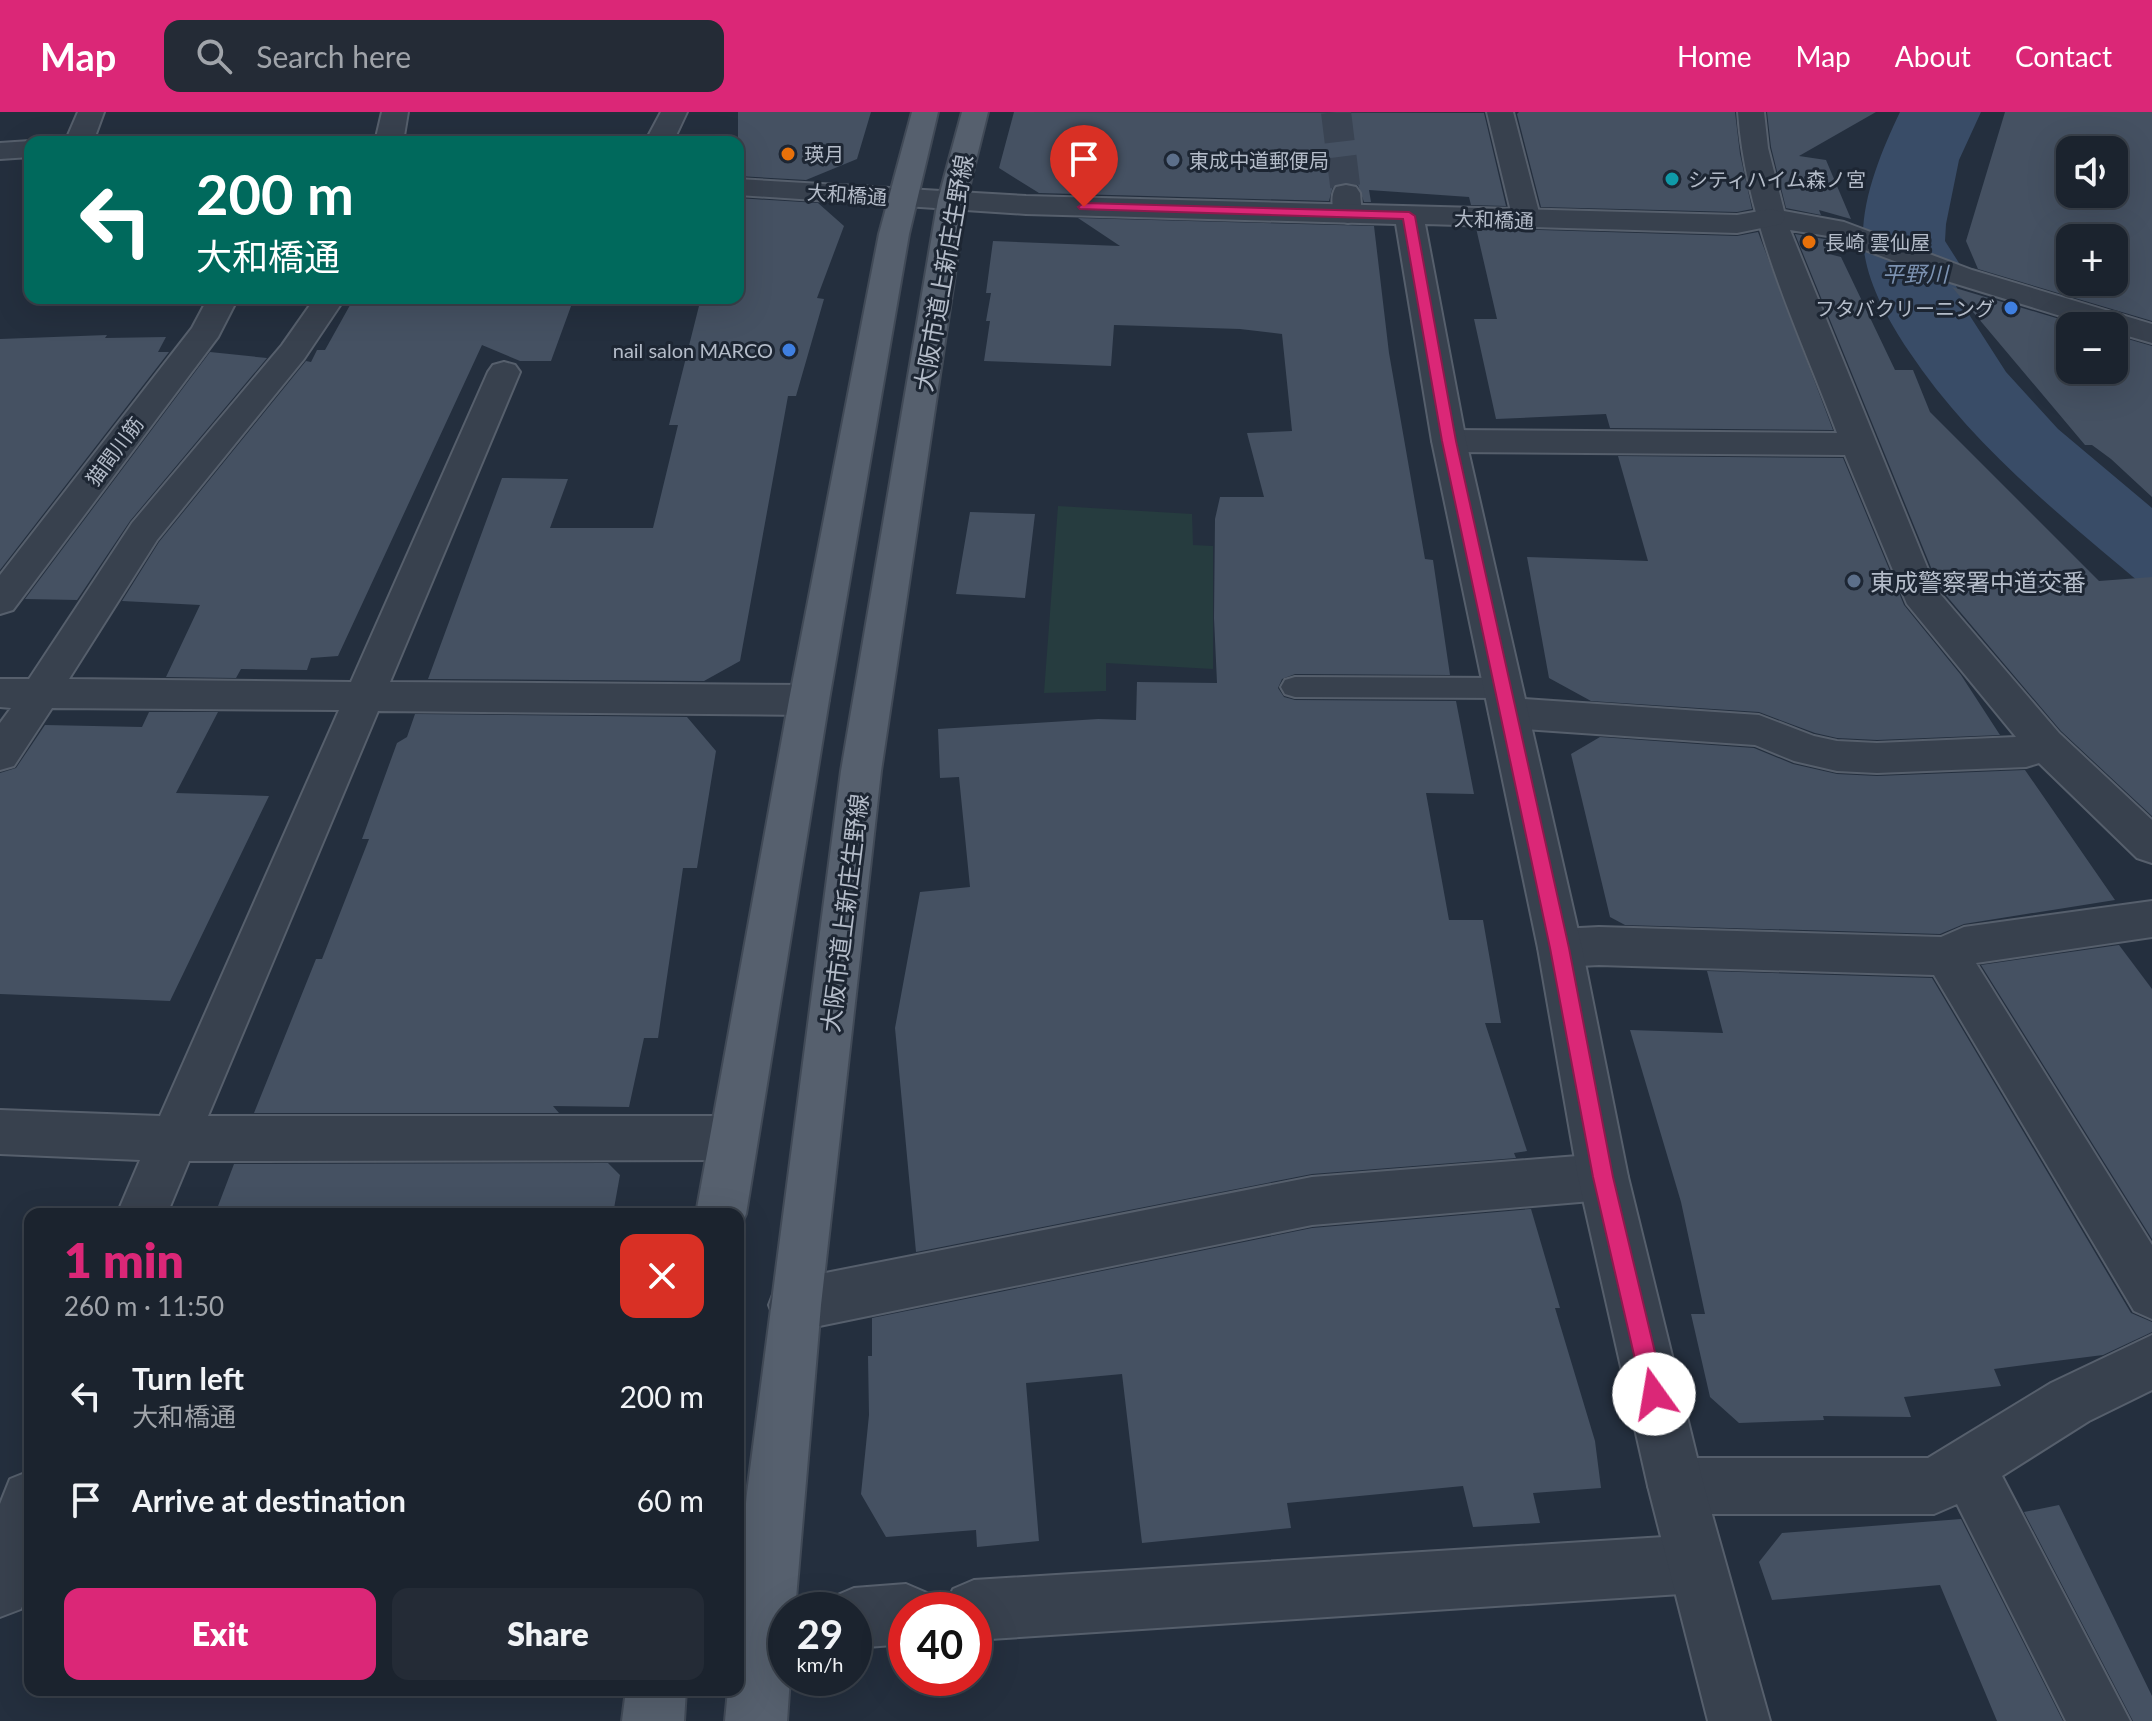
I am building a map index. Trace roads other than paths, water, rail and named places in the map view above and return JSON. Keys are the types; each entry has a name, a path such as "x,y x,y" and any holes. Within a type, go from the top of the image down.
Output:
{"main road":[{"name":"大阪市道上新庄生野線","path":"722,1208 809,700 901,197 925,112"},
{"name":"大阪市道上新庄生野線","path":"756,1721 795,1305 861,771 952,200 975,112"},
{"path":"653,1721 655,1696"}],"street":[{"path":"81,136 91,112"},
{"path":"390,136 395,112"},
{"path":"662,136 674,112"},
{"path":"1500,112 1527,220"},
{"path":"1751,112 1754,148 1771,218 1920,595 2045,744 2152,846"},
{"path":"0,151 24,149"},
{"name":"大和橋通","path":"744,187 952,200 1347,204 1409,216 1527,220 1737,224 1771,218 1834,228 1961,276 2152,334"},
{"path":"1409,216 1449,441 1560,948 1603,1177 1676,1486 1739,1721"},
{"name":"猫間川筋","path":"0,601 207,330 220,304"},
{"path":"0,755 42,694 83,622 167,500 311,330 326,304"},
{"path":"144,1208 504,372"},
{"path":"1449,441 1858,444"},
{"path":"0,693 809,700"},
{"path":"1507,700 1759,730 1808,750 1837,756 1877,758 2026,752 2045,744"},
{"path":"1560,948 1599,946 1947,956 1964,946 2152,919"},
{"path":"1947,956 2152,1293"},
{"path":"0,1132 173,1139 732,1138"},
{"path":"795,1305 1312,1201 1603,1177"},
{"path":"1676,1486 1934,1486 2070,1402 2152,1362"},
{"path":"1967,1466 2099,1721"},
{"path":"0,1588 24,1517"},
{"path":"992,1609 1696,1564"}],"lane":[{"path":"1295,687 1507,700"}],"water":[{"name":"平野川","path":"1900,112 1981,112 1959,160 1946,224 1945,241 1959,263 1956,286 1970,316 2006,372 2058,429 2152,508 2152,593 2021,480 1961,419 1908,350 1887,315 1870,278 1864,251 1864,216 1873,180"}],"tunnel":[{"path":"1336,112 1346,193"}],"place":[{"name":"瑛月","path":"788,154"},
{"name":"東成中道郵便局","path":"1173,160"},
{"name":"シティハイム森ノ宮","path":"1672,179"},
{"name":"長崎 雲仙屋","path":"1809,242"},
{"name":"フタバクリーニング","path":"2011,308"},
{"name":"nail salon MARCO","path":"789,350"},
{"name":"東成警察署中道交番","path":"1854,581"}]}
